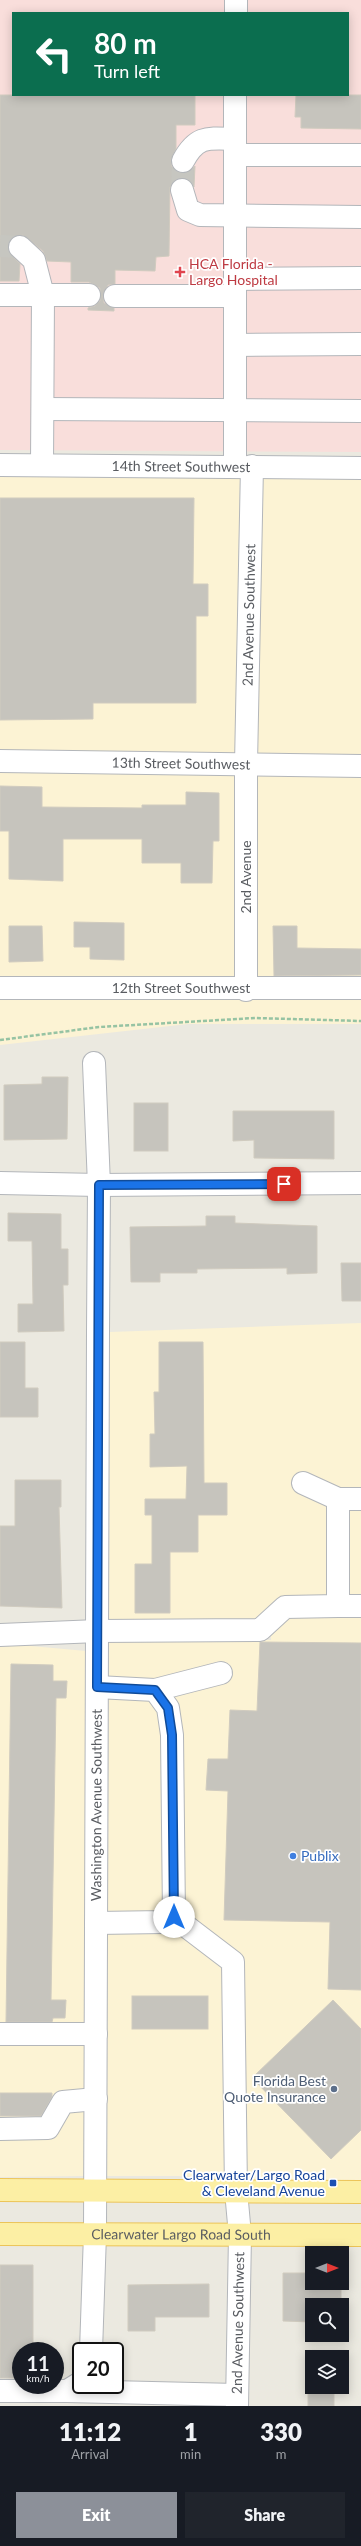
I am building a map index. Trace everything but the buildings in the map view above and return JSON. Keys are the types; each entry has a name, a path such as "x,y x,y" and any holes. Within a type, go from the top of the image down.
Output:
{"main road":[{"path":"0,2190 361,2192"},
{"name":"Clearwater Largo Road South","path":"0,2234 361,2235"}],"street":[{"path":"236,0 236,12"},
{"name":"2nd Avenue Southwest","path":"235,96 235,412 243,466 246,764"},
{"path":"183,161 192,146 209,138 235,147 361,155"},
{"path":"182,190 188,210 200,215 361,218"},
{"path":"20,247 34,260 43,295 42,465"},
{"path":"114,296 361,278"},
{"path":"0,295 89,295"},
{"path":"235,344 361,344"},
{"path":"43,409 235,412 361,411"},
{"name":"14th Street Southwest","path":"0,465 361,468"},
{"name":"13th Street Southwest","path":"0,761 361,766"},
{"name":"2nd Avenue","path":"246,764 246,990"},
{"name":"12th Street Southwest","path":"0,988 246,990 361,988"},
{"name":"Washington Avenue Southwest","path":"91,2342 95,2234 96,2099 99,1185 94,1063"},
{"path":"0,1182 99,1185 361,1183"},
{"path":"303,1483 338,1499 361,1499"},
{"path":"338,1499 338,1606"},
{"path":"0,1635 98,1631 260,1630 285,1607 361,1606"},
{"path":"97,1687 155,1690 221,1673"},
{"path":"96,1923 164,1922 174,1917 172,1735 168,1708 155,1690"},
{"name":"2nd Avenue Southwest","path":"174,1917 233,1962 236,2191 240,2234 237,2401"},
{"path":"0,2034 96,2034"},
{"path":"0,2129 48,2128 63,2102 96,2099"},
{"path":"0,2391 72,2387"},
{"path":"124,2391 237,2401"}],"path":[{"path":"0,1040 99,1027 255,1018 361,1021"}],"shaded area":[{"name":"HCA Florida - Largo Hospital","path":"0,0 361,0 361,452 0,450"},
{"path":"0,474 240,476 235,754 0,751"},
{"path":"262,476 361,478 361,756 257,754"},
{"path":"0,771 235,774 235,980 0,978"},
{"path":"257,774 361,776 361,979 258,978"},
{"path":"0,998 361,998 361,1024 188,1024 0,1045"},
{"path":"361,1323 361,2183 290,2182 177,2176 107,2176 109,1641 271,1640 270,1621 109,1621 110,1332"},
{"path":"9,1644 86,1651 84,2176 0,2177 0,1645"}],"tunnel":[{"path":"182,190 183,161"},
{"path":"0,246 20,247"}],"place":[{"name":"HCA Florida - Largo Hospital","path":"180,272"},
{"name":"Publix","path":"293,1856"},
{"name":"Florida Best Quote Insurance","path":"334,2089"},
{"name":"Clearwater/Largo Road & Cleveland Avenue","path":"333,2183"}],"route":[{"path":"174,1917 172,1735 168,1708 155,1690 97,1687 99,1185 284,1184"}]}
